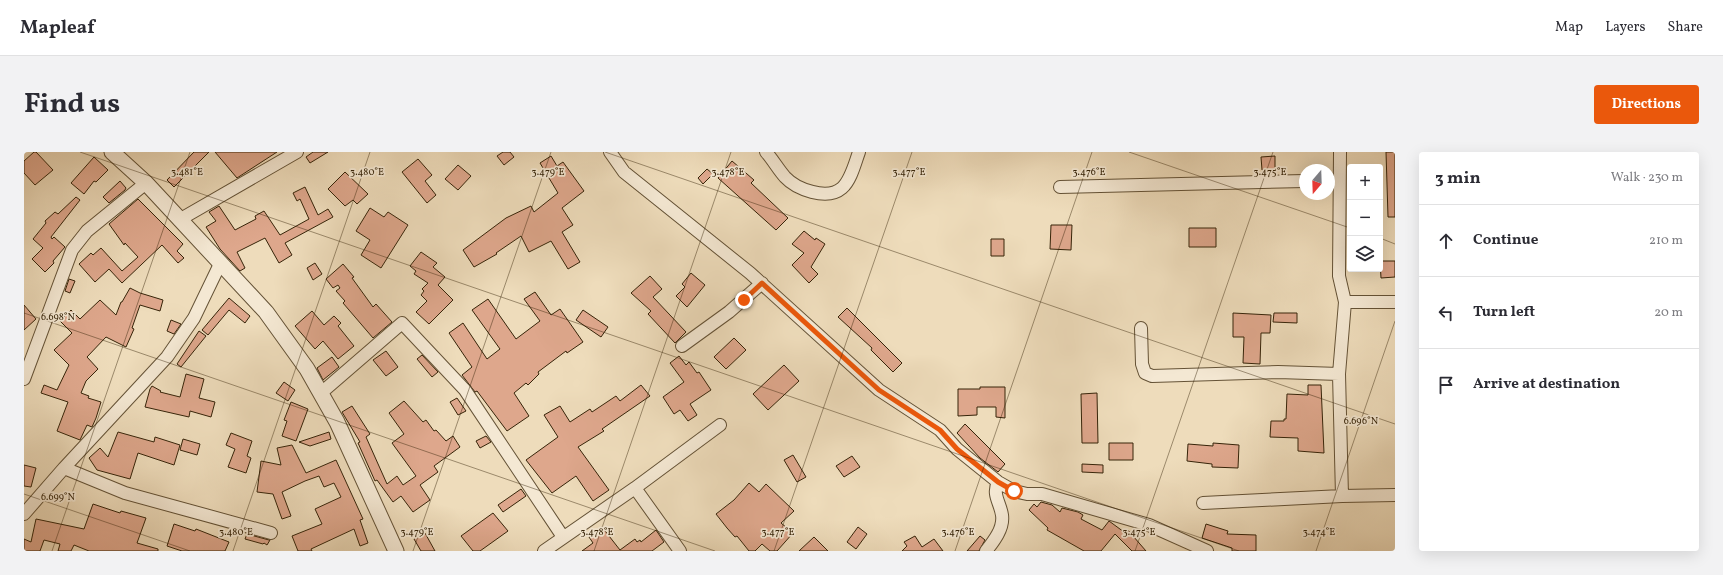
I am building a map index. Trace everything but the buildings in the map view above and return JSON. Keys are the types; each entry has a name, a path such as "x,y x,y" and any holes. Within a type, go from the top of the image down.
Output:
{"street":[{"path":"112,152 146,183 266,312 307,369 321,393 359,468 396,551"},
{"path":"179,220 297,152"},
{"path":"610,152 624,172 762,283 879,390 940,430 957,449 998,482 1014,491 1027,494 1042,494 1132,519 1168,532 1207,551"},
{"path":"766,152 786,177 800,188 815,192 832,193 841,189 848,179 859,152"},
{"path":"1335,175 1340,152"},
{"path":"1060,187 1299,181"},
{"path":"24,379 72,250 87,231 146,183"},
{"path":"1335,199 1339,276 1344,302 1339,374 1342,496"},
{"path":"24,514 64,468 167,357 194,318 220,264"},
{"path":"682,346 729,312 762,283"},
{"path":"1344,302 1395,302"},
{"path":"321,393 402,323 465,390 563,537"},
{"path":"1141,328 1142,364 1145,373 1152,376 1278,372 1339,374"},
{"path":"544,551 635,488 720,425"},
{"path":"64,468 125,493 271,533"},
{"path":"986,551 997,535 1001,524 1002,515 995,493 998,482"},
{"path":"635,488 680,551"},
{"path":"1203,503 1395,494"}],"route":[{"path":"744,300 762,283 879,390 900,406 940,430 957,449 998,482 1014,491"}]}
